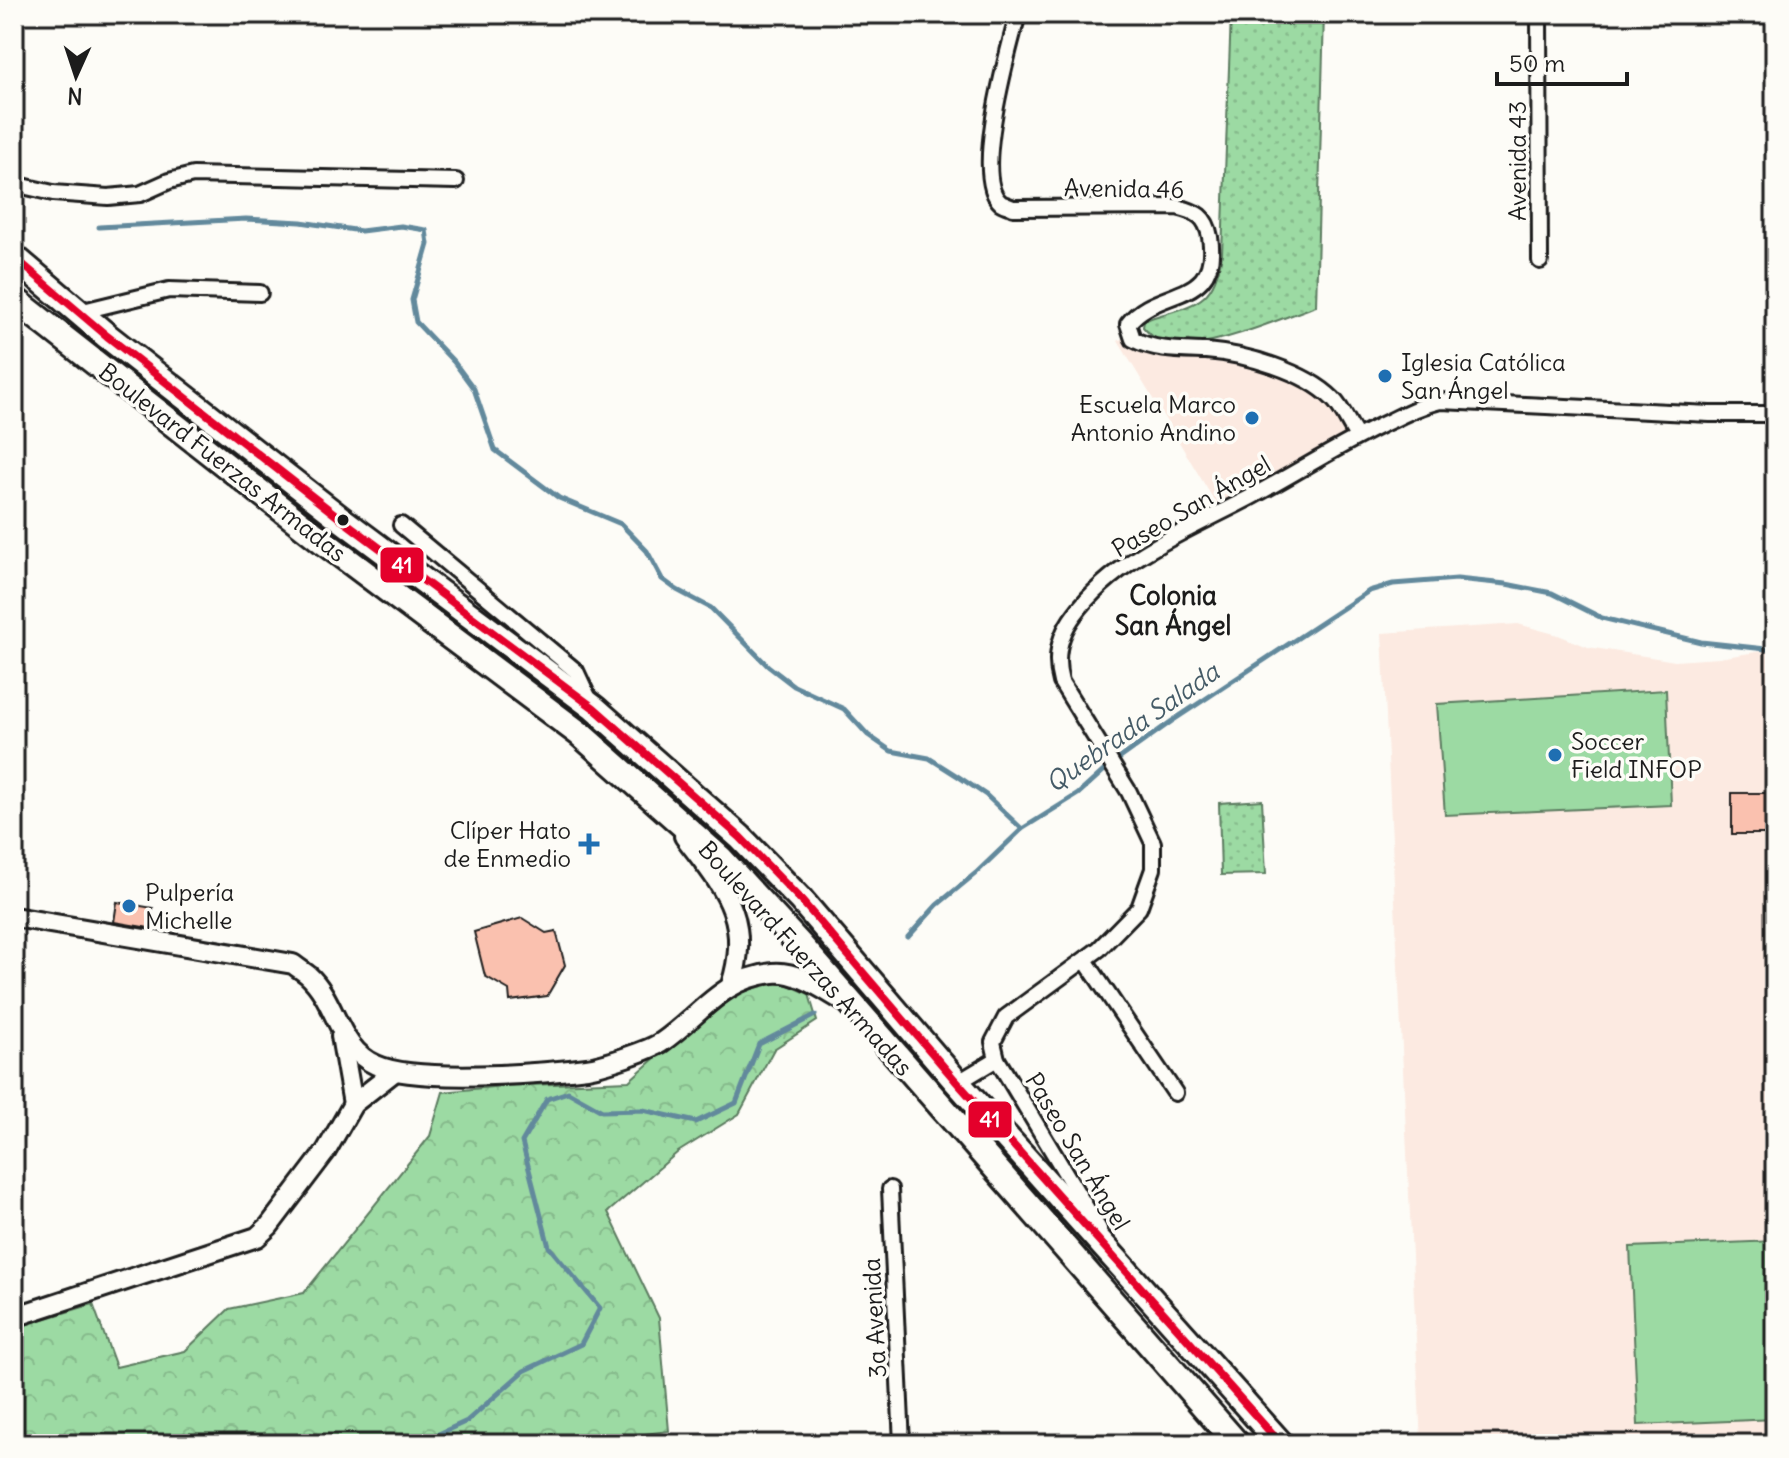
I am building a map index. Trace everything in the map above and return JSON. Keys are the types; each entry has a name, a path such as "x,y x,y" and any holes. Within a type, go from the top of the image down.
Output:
{"highway":[{"name":"Boulevard Fuerzas Armadas","path":"14,257 341,519 594,708 740,837 801,900 957,1083 1281,1444"},
{"name":"Boulevard Fuerzas Armadas","path":"14,299 325,543 580,734 720,858 801,946 1237,1444"}],"street":[{"name":"Avenida 46","path":"1018,14 999,89 991,142 990,177 995,195 1002,204 1013,208 1177,207 1195,211 1208,222 1212,252 1207,275 1192,289 1134,314 1128,324 1133,339 1157,348 1215,352 1257,360 1287,371 1334,400 1357,436"},
{"name":"Avenida 43","path":"1539,14 1540,261"},
{"path":"14,184 53,193 108,197 140,194 169,181 193,175 456,181"},
{"path":"79,312 169,290 260,293"},
{"name":"Paseo San Ángel","path":"1122,1267 997,1059 993,1042 1006,1017 1085,960 1139,908 1153,869 1153,843 1129,792 1061,682 1056,664 1058,646 1074,615 1098,589 1134,560 1357,436 1427,404 1441,401 1710,414 1775,414"},
{"path":"401,525 576,671 594,708"},
{"path":"662,807 728,894 737,924 739,947 731,985"},
{"path":"14,917 293,964 309,976 354,1050 372,1064 394,1072 462,1075 590,1068 660,1044 731,985 764,975 784,973 852,1006"},
{"path":"1085,960 1175,1093"},
{"path":"341,1032 353,1104"},
{"name":"Paseo San Ángel","path":"957,1083 997,1059"},
{"path":"14,1317 257,1237 269,1226 326,1151 353,1104 394,1072"},
{"name":"3a Avenida","path":"890,1189 902,1444"}],"shaded area":[{"name":"Escuela Marco Antonio Andino","path":"1127,335 1253,362 1309,387 1331,404 1349,432 1217,505 1118,341"},
{"path":"1518,624 1588,647 1675,661 1775,649 1775,1444 1421,1444 1382,633"}],"green space":[{"path":"1231,14 1324,14 1316,306 1217,340 1178,345 1154,338 1143,327 1144,321 1200,300 1214,284 1218,271 1222,254"},
{"name":"Soccer Field INFOP","path":"1666,690 1671,805 1445,815 1437,704"},
{"path":"1262,800 1266,874 1221,875 1219,803"},
{"path":"780,981 809,994 817,1021 774,1049 739,1114 678,1152 608,1212 659,1318 669,1431 563,1444 14,1444 14,1328 93,1304 116,1367 185,1351 229,1309 304,1293 430,1136 443,1092 503,1086 629,1081 739,993"},
{"path":"1775,1241 1775,1419 1638,1425 1630,1247"}],"building":[{"path":"1732,793 1767,793 1767,834 1732,834"},
{"path":"117,902 153,908 149,928 114,922"},
{"path":"522,918 546,933 556,931 565,965 547,996 510,1001 509,990 485,976 474,932"}],"waterway":[{"path":"99,227 246,219 301,222 361,231 401,226 426,230 428,244 412,300 416,322 454,362 474,389 495,450 559,498 621,524 647,551 662,579 711,608 768,666 794,686 844,709 868,735 891,751 929,758 986,795 1022,829"},
{"name":"Quebrada Salada","path":"908,937 937,905 1022,829 1078,794 1109,766 1172,721 1369,591 1393,584 1457,579 1506,584 1552,593 1602,618 1701,642 1775,650"},
{"name":"Quebrada Salada","path":"417,1444 467,1421 524,1371 581,1344 600,1308 549,1247 522,1142 547,1099 568,1092 602,1111 643,1110 696,1122 736,1103 759,1044 815,1015"},
{"name":"Quebrada Salada","path":"311,1444 331,1440 351,1444"}],"transit line":[{"name":"41","path":"14,257 107,336 341,519 594,708 740,837 801,900 955,1080 1281,1444"}],"place":[{"name":"Iglesia Católica San Ángel","path":"1385,376"},
{"name":"Escuela Marco Antonio Andino","path":"1252,418"},
{"name":"Soccer Field INFOP","path":"1555,755"},
{"name":"Clíper Hato de Enmedio","path":"589,844"},
{"name":"Pulpería Michelle","path":"129,906"}],"district":[{"name":"Colonia San Ángel","path":"1173,610"}]}
